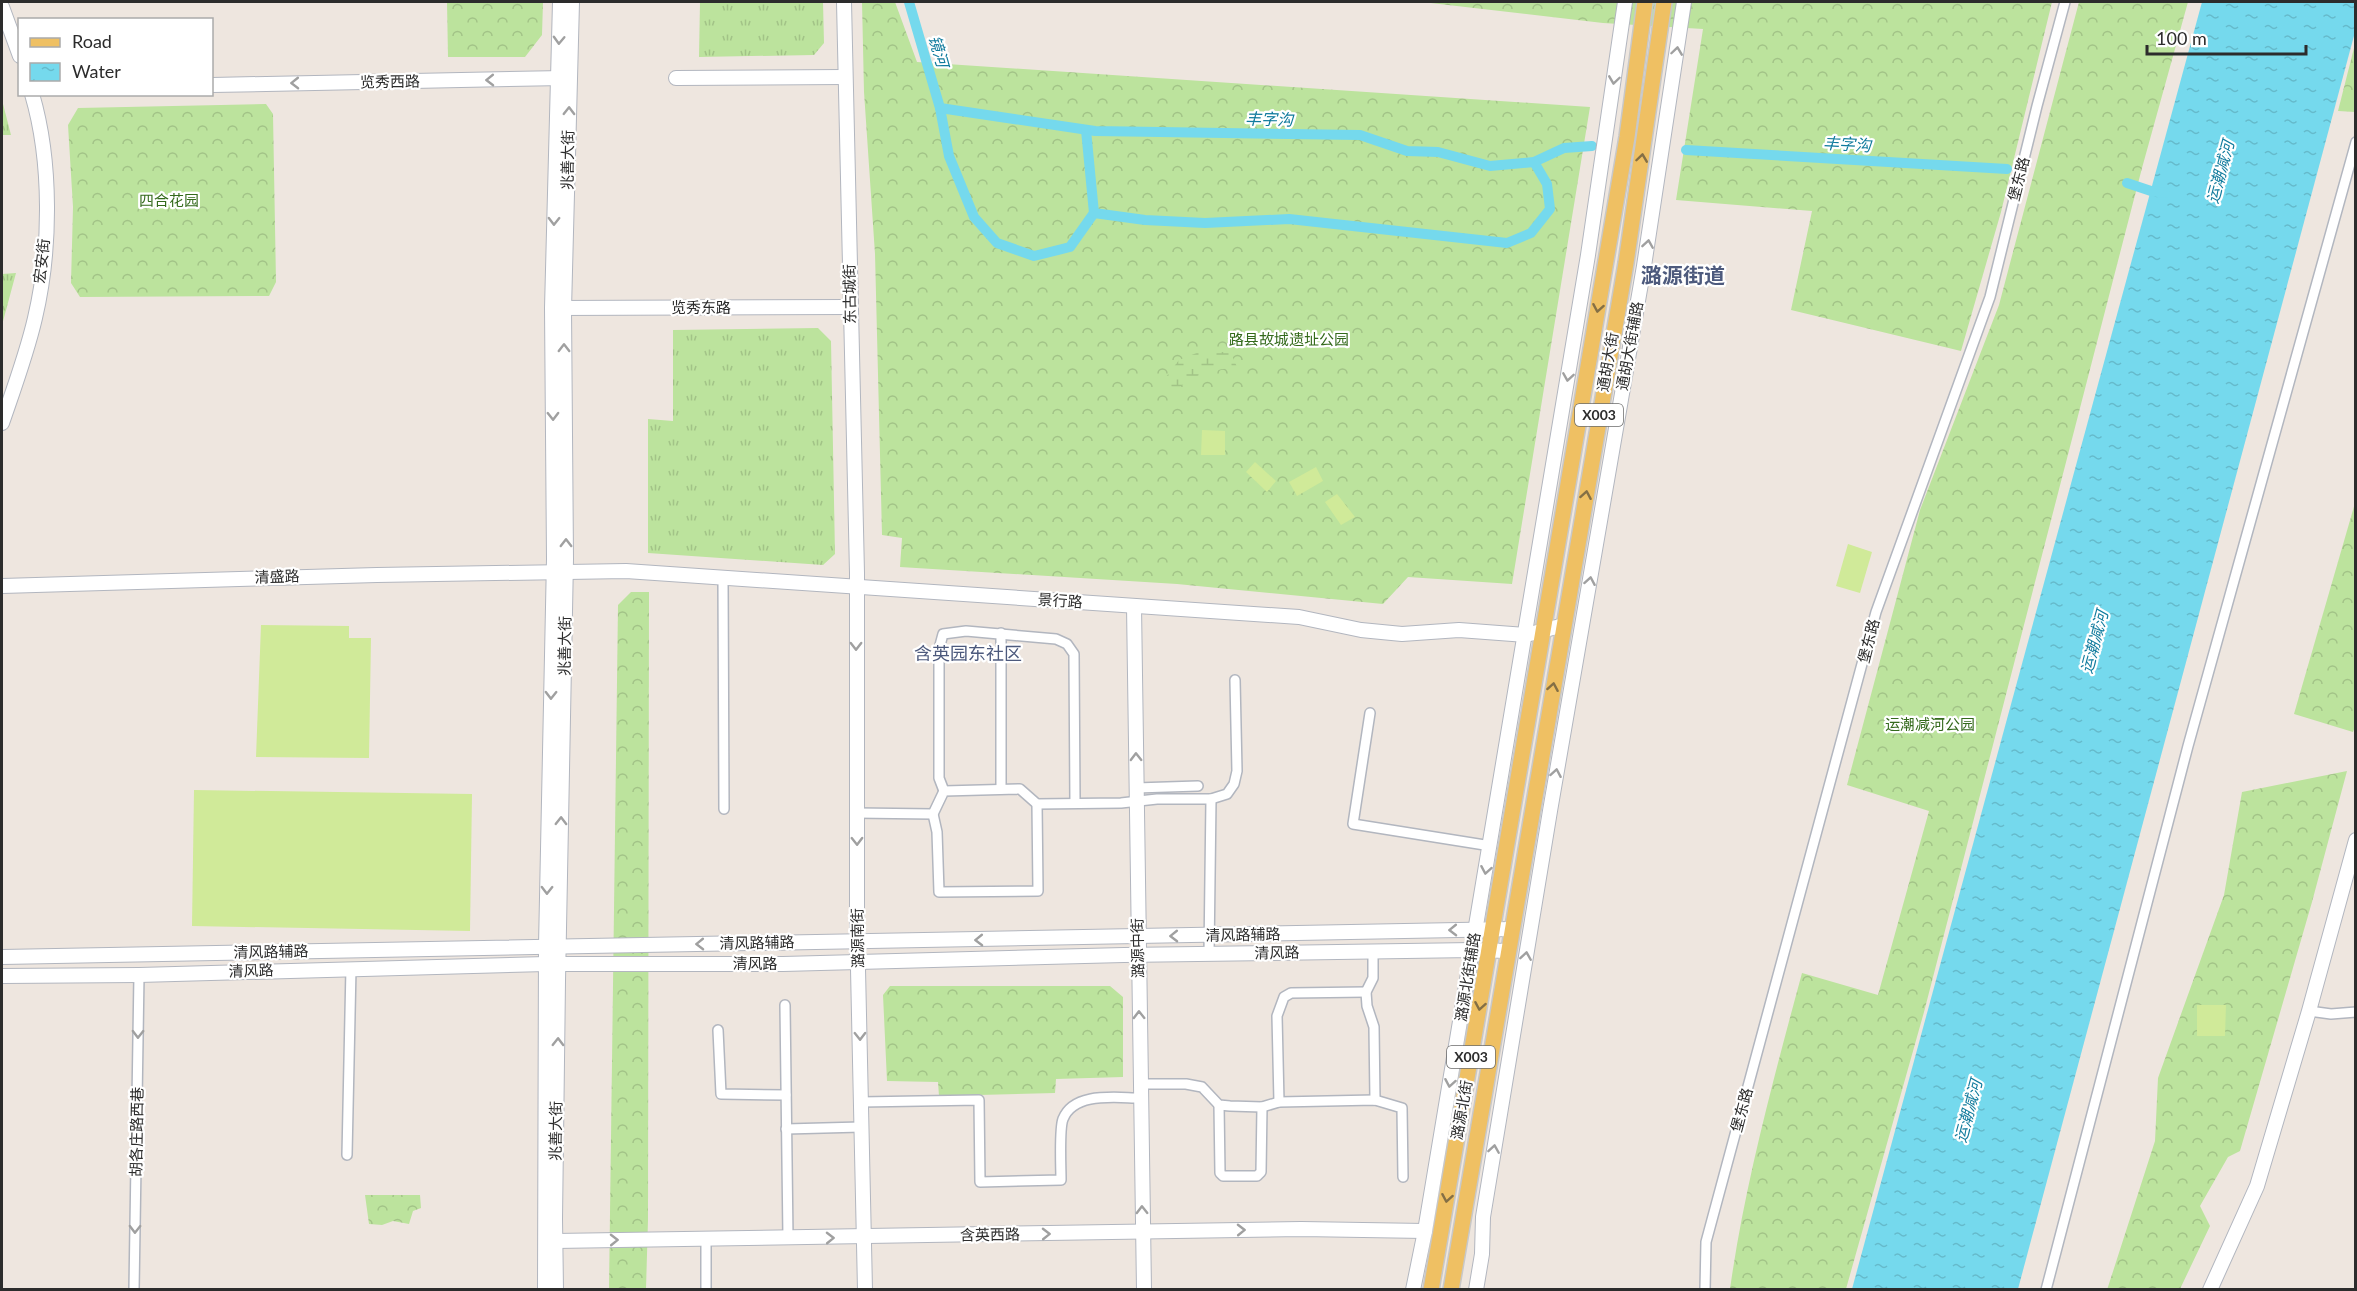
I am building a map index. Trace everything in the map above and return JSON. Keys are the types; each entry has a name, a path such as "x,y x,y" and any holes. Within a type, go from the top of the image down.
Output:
{"main road":[{"name":"通胡大街","path":"1512,824 1627,136 1645,2"},
{"name":"通胡大街","path":"1529,828 1639,180 1664,2"},
{"name":"潞源北街","path":"1431,1290 1512,824"},
{"name":"潞源北街","path":"1451,1290 1529,828"}],"street":[{"name":"兆善大街","path":"545,1290 560,573 558,309 563,78 560,2"},
{"name":"兆善大街","path":"563,78 572,2"},
{"name":"东古城街","path":"844,2 856,587"},
{"path":"1526,635 1588,255 1625,2"},
{"name":"通胡大街辅路","path":"1476,1290 1482,1254 1483,1217 1643,274 1684,2"},
{"name":"堡东路","path":"1705,1290 1707,1242 1863,668 1876,612 1990,297 2065,2"},
{"path":"2,7 18,51"},
{"path":"675,78 845,76"},
{"name":"览秀西路","path":"213,85 563,78"},
{"name":"宏安街","path":"2,423 36,315 43,265 46,214 45,168 32,96"},
{"path":"2046,1290 2188,746 2355,141"},
{"name":"览秀东路","path":"558,309 850,307"},
{"name":"景行路","path":"560,573 626,571 1299,616 1360,630 1402,634 1459,630 1526,635 1564,625"},
{"name":"清盛路","path":"2,586 356,575 560,573"},
{"path":"723,578 724,809"},
{"name":"潞源南街","path":"856,587 856,813 865,1290"},
{"name":"潞源中街","path":"1134,606 1144,1290"},
{"path":"1037,804 1038,891 939,892 937,832 933,814 944,791 939,778 939,649 943,634 966,631 1001,633 1056,639 1067,645 1074,654 1075,803"},
{"path":"1001,633 1001,789"},
{"name":"潞源北街辅路","path":"1413,1290 1526,635"},
{"path":"1136,794 1157,799 1211,799 1227,794 1234,784 1237,771 1235,680"},
{"path":"1370,713 1353,824 1491,846"},
{"path":"944,791 1020,789 1037,804 1075,803 1198,786"},
{"path":"1209,954 1211,799"},
{"path":"856,813 933,814"},
{"path":"2210,1290 2257,1186 2309,1011 2355,840"},
{"name":"清风路辅路","path":"2,957 1512,929"},
{"path":"1373,951 1373,978 1366,992 1366,1006 1374,1027 1375,1100"},
{"name":"清风路","path":"2,976 139,975 552,964 783,964 1138,955 1508,951"},
{"name":"兆善大街","path":"552,964 556,1290"},
{"path":"347,1155 351,969"},
{"name":"胡各庄路西巷","path":"134,1290 139,975"},
{"path":"1279,1102 1277,1016 1284,997 1291,993 1366,992"},
{"path":"785,1005 788,1238"},
{"path":"2309,1011 2331,1014 2355,1011"},
{"path":"718,1030 721,1094 786,1095"},
{"path":"861,1102 979,1100 980,1182 1060,1180 1062,1120 1079,1102 1186,1084 1202,1087 1219,1105 1220,1173 1223,1176 1257,1176 1261,1172 1262,1107"},
{"path":"1219,1105 1262,1107 1279,1102 1375,1100 1402,1108 1403,1177"},
{"path":"786,1129 861,1127"},
{"name":"含英西路","path":"555,1241 1301,1229 1425,1231"},
{"path":"705,1239 706,1290"}],"green space":[{"path":"447,2 543,2 542,35 525,57 448,57"},
{"path":"700,2 823,2 824,43 814,55 699,57"},
{"name":"路县故城遗址公园","path":"862,2 895,2 917,62 1590,107 1512,584 1408,577 1383,604 1177,584 900,567 902,538 882,535 875,254 864,92"},
{"path":"1422,2 2052,2 2001,212 1961,351 1791,310 1812,211 1676,200 1703,29 1603,23"},
{"name":"运潮减河公园","path":"2079,2 2188,2 2142,168 1924,1012 1846,1289 1730,1289 1752,1170 1802,973 1878,995 1929,811 1847,785 1920,510 1999,305"},
{"path":"2355,44 2355,112 2338,111"},
{"path":"2,100 11,135 2,135"},
{"name":"四合花园","path":"266,104 273,114 276,282 269,296 80,297 71,283 73,207 68,125 78,108"},
{"path":"16,273 2,325 2,274"},
{"path":"818,328 831,341 835,554 823,565 648,553 648,419 673,421 673,330"},
{"path":"1204,350 1231,353 1237,367 1217,370 1193,378 1170,396 1166,377 1179,360"},
{"path":"1202,430 1225,431 1225,455 1201,455"},
{"path":"1255,462 1276,481 1267,492 1246,472"},
{"path":"1316,467 1323,481 1297,496 1289,482"},
{"path":"1337,494 1355,517 1341,525 1325,502"},
{"path":"2355,503 2356,724 2353,732 2294,714"},
{"path":"1848,544 1872,552 1860,593 1836,586"},
{"path":"631,592 649,592 646,1289 609,1290 618,605"},
{"path":"261,625 349,626 349,638 371,638 369,758 256,757"},
{"path":"2347,771 2312,902 2240,1151 2228,1157 2200,1206 2210,1226 2180,1289 2107,1290 2155,1141 2158,1078 2224,895 2242,792"},
{"path":"194,790 472,794 470,931 192,926"},
{"path":"890,986 1110,986 1123,997 1123,1077 1056,1079 1055,1093 939,1096 938,1082 887,1081 883,995"},
{"path":"2197,1005 2226,1005 2225,1036 2197,1036"},
{"path":"365,1195 420,1195 421,1208 413,1211 409,1224 393,1221 382,1225 369,1224"}],"water":[{"name":"运潮减河","path":"2202,2 2355,2 2355,32 2018,1289 1852,1289"}],"waterway":[{"name":"镜河","path":"909,2 940,108 949,156 974,217 997,243 1034,256 1070,247 1094,213"},
{"name":"丰字沟","path":"940,108 1095,131 1360,135 1407,151 1438,152 1490,166 1534,162 1564,148 1592,146"},
{"path":"1086,130 1094,213 1145,220 1205,223 1289,219 1507,243 1531,233 1550,209 1547,184 1534,162"},
{"name":"丰字沟","path":"1686,150 2007,169"},
{"name":"丰字沟","path":"2127,183 2165,193"}],"district":[{"name":"潞源街道","path":"1683,276"},
{"name":"含英园东社区","path":"968,654"}]}
